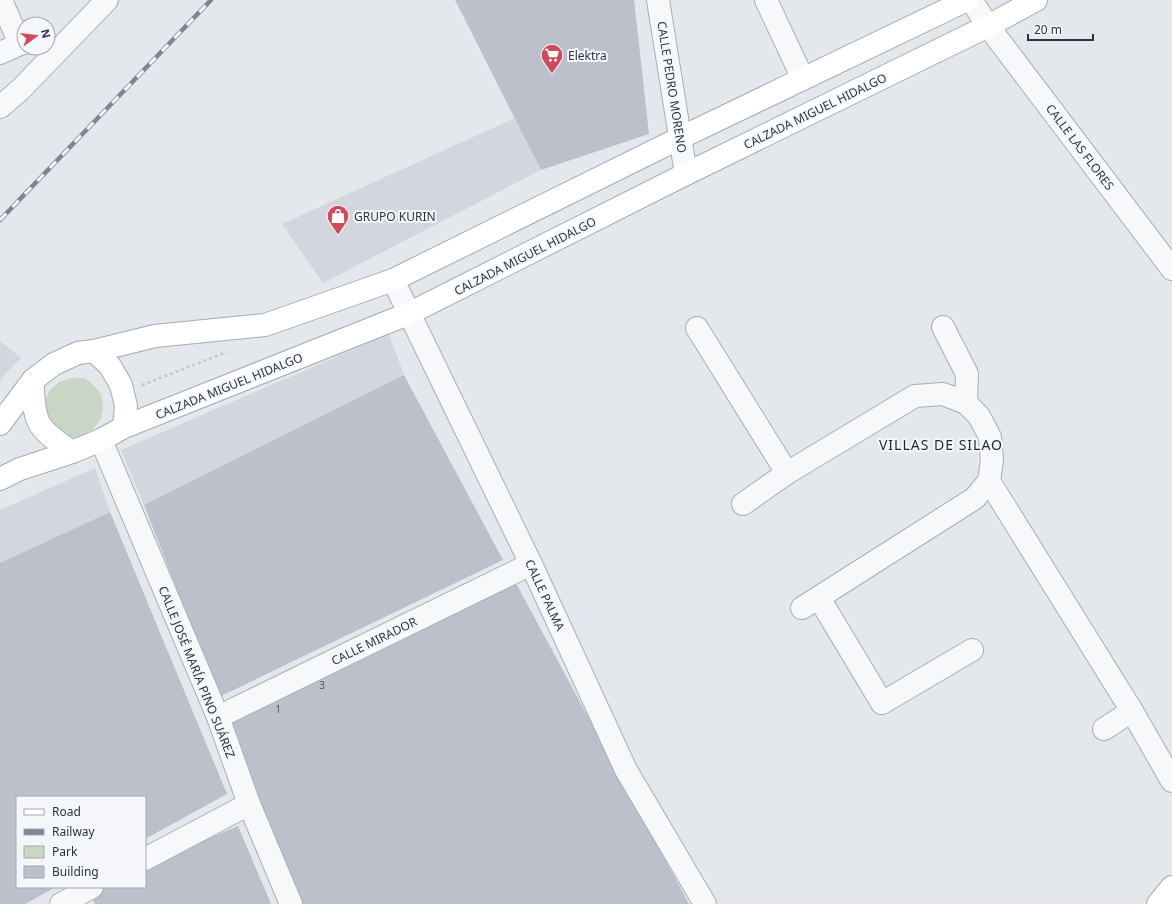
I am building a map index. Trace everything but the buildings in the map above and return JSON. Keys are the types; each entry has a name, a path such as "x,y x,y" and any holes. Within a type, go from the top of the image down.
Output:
{"main road":[{"path":"0,424 33,380 54,364 78,353 94,351 155,336 265,325 393,280 680,138 967,0"},
{"name":"CALZADA MIGUEL HIDALGO","path":"0,479 20,469 72,452 101,440 124,427 408,314 686,174 988,26 1036,0"},
{"path":"94,351 110,366 121,385 126,406 124,427"},
{"path":"33,380 34,402 40,424 54,439 72,452"},
{"path":"1158,904 1172,887"}],"street":[{"path":"1,0 16,31"},
{"path":"0,107 20,90 57,42 107,0"},
{"name":"CALLE PEDRO MORENO","path":"658,0 686,174"},
{"path":"766,0 803,79"},
{"name":"CALLE LAS FLORES","path":"970,0 988,26 1172,269"},
{"path":"0,52 16,46"},
{"name":"CALLE PALMA","path":"393,280 408,314 531,564 626,770 705,904"},
{"path":"943,327 967,374 966,403"},
{"path":"697,328 787,473"},
{"path":"743,504 787,473 915,396 943,394 966,403 979,416 990,437 992,460 989,481 975,498 810,603 882,703 972,650"},
{"name":"CALLE JOSÉ MARÍA PINO SUÁREZ","path":"101,440 218,717 249,804 292,904"},
{"path":"989,481 1132,711 1172,782"},
{"name":"CALLE MIRADOR","path":"218,717 531,564"},
{"path":"1104,729 1132,711"},
{"path":"146,858 249,804"},
{"path":"61,904 92,893"}],"shaded area":[{"path":"515,118 541,170 323,283 282,224"},
{"path":"389,334 404,375 144,505 121,450"},
{"path":"0,341 21,358 0,380"},
{"path":"95,468 110,512 0,563 0,510"}],"green space":[{"path":"71,378 84,378 89,381 101,394 103,408 101,419 93,429 83,436 69,438 52,429 45,410 46,399 50,390 59,382"}],"railway":[{"path":"0,220 211,0"}],"place":[{"name":"Elektra","path":"552,74"},
{"name":"GRUPO KURIN","path":"338,236"}],"district":[{"name":"VILLAS DE SILAO","path":"941,444"}]}
